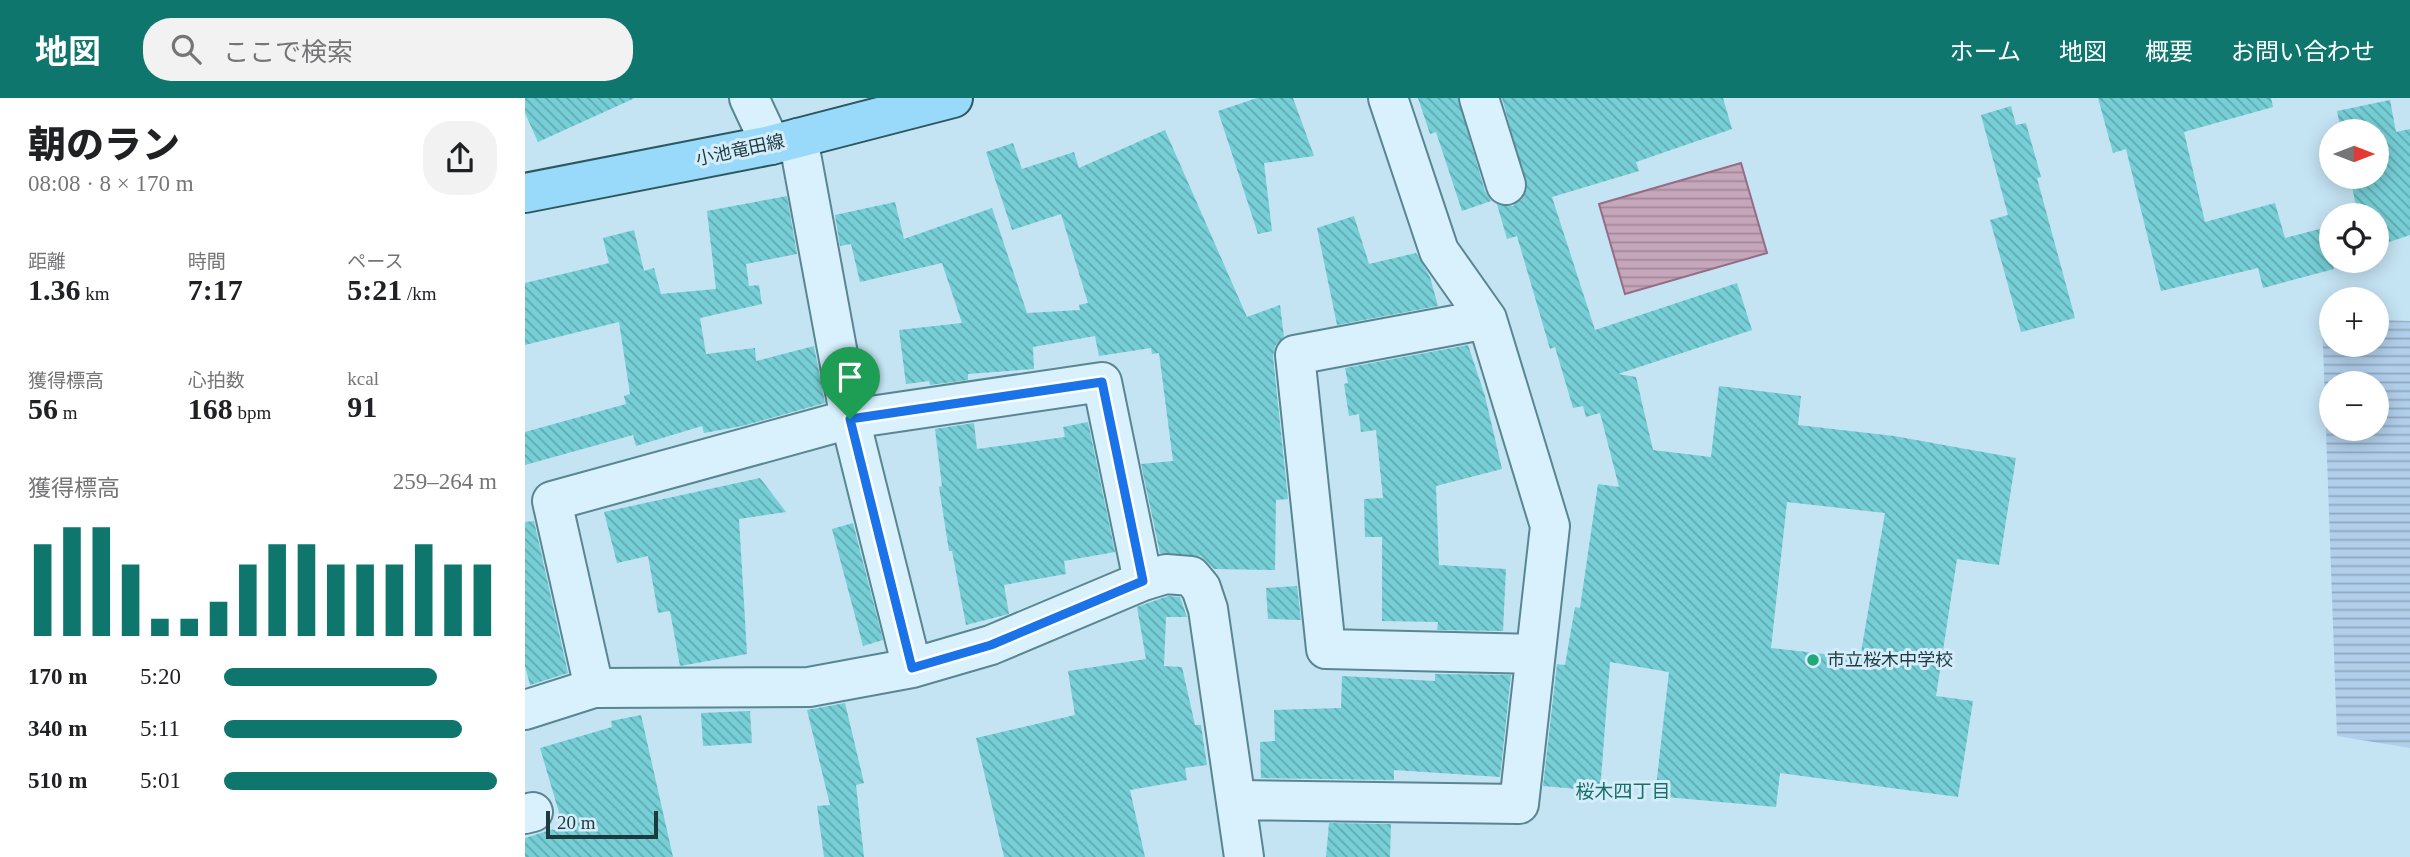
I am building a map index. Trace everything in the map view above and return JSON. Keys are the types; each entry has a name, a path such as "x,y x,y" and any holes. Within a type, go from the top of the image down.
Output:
{"main road":[{"name":"小池竜田線","path":"525,193 785,141 953,98"}],"street":[{"path":"749,98 785,141 912,668"},
{"path":"1236,800 1519,804 1550,526 1487,319 1439,251 1388,98"},
{"path":"1479,98 1506,185"},
{"path":"1487,319 1295,355 1326,649 1535,654"},
{"path":"594,688 552,500 850,419 1102,382 1143,581"},
{"path":"525,710 594,688 809,687 912,668 991,645 1143,581 1166,574 1183,574 1191,576 1201,588 1208,609 1244,857"}],"shaded area":[{"path":"1741,163 1767,253 1625,294 1599,204"},
{"path":"2389,320 2410,321 2410,748 2337,736 2326,441 2389,441 2389,371 2324,371 2323,357 2389,357"}],"building":[{"path":"525,98 635,98 538,142 525,113"},
{"path":"1257,98 1293,98 1314,156 1264,163 1272,231 1258,234 1218,111"},
{"path":"1418,98 1458,98 1485,191 1491,201 1462,211 1436,132 1430,134"},
{"path":"1502,98 1723,98 1732,129 1636,162 1639,171 1552,197 1595,330 1737,283 1752,330 1618,374 1636,377 1653,450 1711,457 1719,386 1801,396 1798,425 1894,436 2016,458 1999,565 1957,559 1936,696 1973,701 1958,797 1780,773 1776,807 1655,796 1669,672 1610,662 1600,791 1543,786 1557,664 1565,665 1575,607 1580,608 1598,484 1619,487 1600,413 1586,417 1583,406 1573,408 1555,347 1550,349 1517,236 1507,239 1497,204 1513,206 1522,199 1527,189","holes":["1787,502 1885,513 1860,658 1771,648"]},
{"path":"2098,98 2271,98 2273,107 2184,132 2205,222 2275,203 2285,238 2319,229 2319,273 2263,288 2258,268 2161,291 2126,149 2113,153"},
{"path":"2390,100 2396,132 2410,129 2410,235 2389,242 2389,203 2355,203 2353,189 2389,189 2389,119 2339,119 2337,111"},
{"path":"2011,106 2016,125 2026,123 2041,177 2037,178 2075,318 2021,332 1990,220 2008,215 1981,115"},
{"path":"1165,130 1247,317 1280,305 1284,337 1275,346 1273,357 1288,499 1276,500 1275,570 1214,569 1201,556 1160,553 1141,464 1173,461 1159,353 1152,354 1151,348 1099,356 1095,336 1033,347 1034,369 968,374 968,380 930,385 929,381 906,384 899,330 962,323 942,263 860,282 851,244 840,246 835,215 895,202 904,239 992,208 1027,313 1080,310 1079,305 1088,303 1061,214 1012,230 986,152 1013,143 1022,169 1074,152 1079,168"},
{"path":"787,196 797,254 746,264 749,286 759,285 762,304 700,318 706,354 755,348 756,361 814,346 825,403 742,426 704,433 702,426 636,446 633,435 525,465 525,432 626,404 624,396 630,394 619,322 525,345 525,283 609,263 603,238 634,230 644,271 654,268 661,294 716,289 707,211"},
{"path":"1354,216 1369,264 1416,253 1430,277 1438,306 1337,325 1317,228"},
{"path":"1468,345 1485,396 1502,469 1436,486 1439,565 1506,569 1503,631 1437,630 1438,622 1382,621 1382,537 1365,537 1364,499 1383,498 1376,430 1361,432 1359,414 1349,416 1344,384 1348,383 1345,368"},
{"path":"1088,422 1115,552 1064,561 1066,574 1004,585 1009,614 966,625 952,551 949,551 939,487 942,486 935,429 974,423 977,449 1065,437 1063,427"},
{"path":"760,478 786,512 739,519 747,654 680,666 670,611 658,613 648,556 617,563 604,512"},
{"path":"534,521 568,673 530,685 525,666 525,522"},
{"path":"853,523 883,640 863,646 832,529"},
{"path":"1297,586 1301,620 1268,619 1266,588"},
{"path":"1168,596 1180,597 1187,617 1166,617 1164,666 1182,667 1195,725 1201,725 1207,765 1185,768 1187,780 1130,790 1145,857 1004,857 976,738 1075,715 1068,671 1146,659 1137,607"},
{"path":"1435,674 1511,675 1500,777 1394,770 1394,780 1261,778 1260,742 1275,741 1274,710 1341,708 1342,676 1435,681"},
{"path":"845,703 864,783 856,785 864,857 824,857 817,806 830,805 807,710"},
{"path":"750,711 752,743 703,746 701,713"},
{"path":"641,715 673,857 525,857 525,838 563,826 540,748 612,727 611,721"},
{"path":"1329,823 1391,824 1390,857 1326,857"}],"place":[{"name":"市立桜木中学校","path":"1813,660"}],"district":[{"name":"桜木四丁目","path":"1623,791"}],"route":[{"path":"1102,382 1143,581 1047,619 991,645 954,658 912,668 850,419 1102,382"}]}
